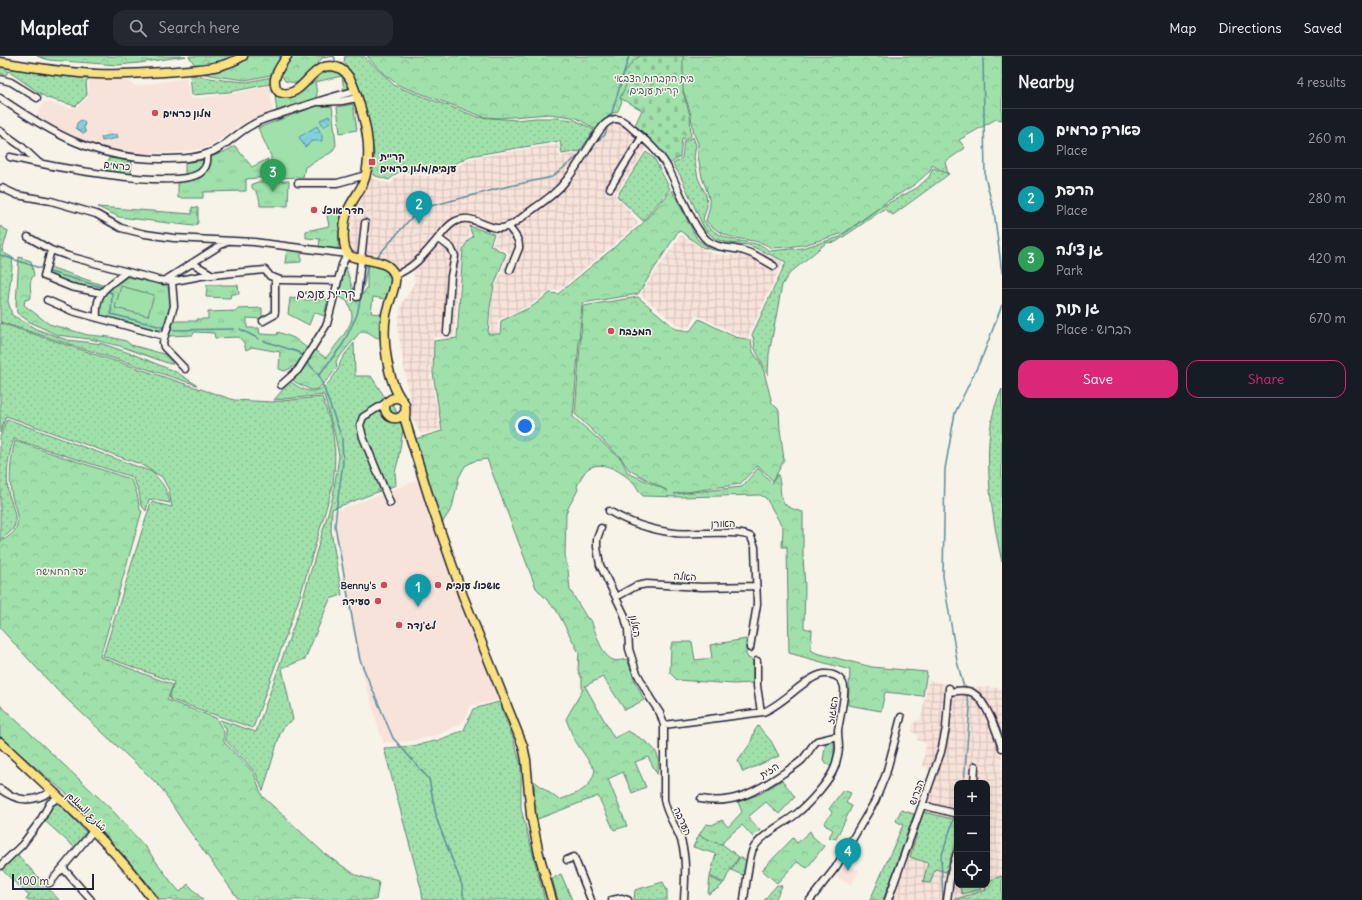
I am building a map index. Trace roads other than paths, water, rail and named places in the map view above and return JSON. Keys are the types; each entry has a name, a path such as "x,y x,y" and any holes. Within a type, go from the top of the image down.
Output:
{"main road":[{"path":"0,62 45,69 96,74 131,74 204,69 221,66 235,61 243,56"},
{"path":"287,56 275,78 275,86 279,92 286,93 295,90 314,72 328,66 338,68 346,73 356,94 364,121 368,146 368,160 362,188 350,206 347,215 344,249 347,254 385,265 391,269 395,275 395,284 388,304 385,328 386,354 392,380 396,391 406,406 405,420 431,504 463,596 523,746 526,760 531,815 539,854 552,900"},
{"path":"392,380 392,390 385,409 391,417 404,428 411,440"},
{"path":"388,401 396,398 402,400"},
{"path":"391,417 401,417 405,412"},
{"name":"شارع السلام","path":"0,742 59,797 130,870 153,900"}],"street":[{"path":"0,78 11,82 37,98"},
{"path":"0,98 63,136 97,150 126,156 153,159 186,158 207,154 224,146 243,130 254,124 316,102 356,94"},
{"path":"395,275 409,268 419,260 452,224 462,219 472,220 495,228 504,228 544,202 560,188 570,176 602,128 608,122 616,119 622,120 642,137 664,162 697,228 706,239 719,246 749,253 774,266"},
{"path":"0,131 21,146 39,163"},
{"path":"610,188 642,137"},
{"name":"כרמים","path":"10,157 108,174 174,179 190,177 201,172 206,165 207,154"},
{"path":"298,183 337,183 366,175"},
{"path":"2,188 17,195 50,201 96,214 122,228 145,234 174,238 254,242 347,254 343,261 327,324 298,370 281,385"},
{"path":"357,297 365,223"},
{"path":"508,226 518,239 519,245 510,270"},
{"path":"28,237 51,250 84,261 164,281 265,270 275,279 338,281"},
{"path":"438,238 451,248 455,256 447,332"},
{"path":"164,281 227,241"},
{"path":"51,250 44,276 71,287 101,293"},
{"path":"192,263 213,275"},
{"path":"97,318 97,304 101,293 126,272"},
{"path":"263,321 272,316 275,312 275,279"},
{"path":"172,281 174,306 164,336 164,347 185,369"},
{"path":"47,300 72,311 164,336"},
{"path":"388,401 363,417 361,420 361,431 390,503"},
{"path":"372,412 391,417"},
{"name":"האורן","path":"609,512 635,524 668,532 683,534 742,533 753,539 755,547 757,609 750,648"},
{"name":"האלון","path":"600,528 597,543 598,558 626,621 629,649 636,670 650,698 660,713 664,725"},
{"name":"האלה","path":"616,597 636,586 650,584 702,587 756,586"},
{"path":"757,661 756,686 761,712"},
{"name":"האגוז","path":"664,725 761,712 773,707 815,677 824,674 834,675 842,680 845,690 838,736 839,747 837,762 830,776 805,806 771,832 753,850 744,900"},
{"name":"הברוש","path":"888,900 942,747 946,728 949,690 968,692 974,694 980,699 992,721 1002,748"},
{"path":"810,900 836,867 875,801 888,767 901,717"},
{"name":"הערבה","path":"664,725 664,799 667,811 678,834 683,850 686,870 684,900"},
{"name":"הזית","path":"701,799 713,801 727,800 748,794 796,765 806,756 818,741 838,736"},
{"path":"974,780 975,766"},
{"path":"0,789 15,798 28,800 41,797 52,791"},
{"path":"0,866 22,845 40,821 50,803 59,797"},
{"path":"922,805 954,813"},
{"path":"50,883 92,831"},
{"path":"567,860 574,857 591,900"},
{"path":"947,900 951,872 954,862"},
{"path":"63,868 91,900"},
{"path":"612,900 622,898 628,900"}],"water":[{"path":"329,116 331,121 324,127 320,120"},
{"path":"81,120 85,123 84,128 86,133 83,133 76,128 77,123"},
{"path":"317,126 322,135 322,141 312,141 305,147 299,137"},
{"path":"117,134 118,138 102,141 101,137"}],"waterway":[{"path":"334,56 336,63"},
{"path":"610,119 629,56"},
{"path":"983,56 985,177 994,211 1002,273"},
{"path":"594,143 605,135 608,125"},
{"path":"376,258 419,209 505,187 552,177 582,153"},
{"path":"369,179 372,155"},
{"path":"350,217 358,200"},
{"path":"0,255 43,269"},
{"path":"319,375 343,344 357,315 367,268 363,264"},
{"path":"367,268 371,264"},
{"path":"50,272 102,287"},
{"path":"109,292 112,293 111,314 162,327"},
{"path":"964,688 957,661 943,576 945,469 955,413 983,355 1002,305"},
{"path":"169,330 234,329"},
{"path":"240,329 259,339"},
{"path":"264,341 298,352 304,358"},
{"path":"306,361 319,375 342,438 343,463 335,526 360,660 393,738 429,779 437,820 462,885 464,900"},
{"path":"964,780 970,708 966,693"},
{"path":"943,900 941,858 955,816"}],"place":[{"name":"מלון כרמים","path":"155,113"},
{"name":"קריית ענבים/מלון כרמים","path":"372,162"},
{"name":"גן צילה","path":"273,192"},
{"name":"חדר אוכל","path":"314,210"},
{"name":"הרפת","path":"419,224"},
{"name":"המזבח","path":"611,331"},
{"name":"Benny's","path":"384,585"},
{"name":"אשכול ענבים","path":"438,585"},
{"name":"סעידה","path":"378,601"},
{"name":"פארק כרמים","path":"418,607"},
{"name":"לג'נדה","path":"399,625"},
{"name":"גן תות","path":"848,871"}],"district":[{"name":"קריית ענבים","path":"326,294"}],"park label":[{"name":"בית הקברות הצבאי קריית ענבים","path":"654,84"},
{"name":"יער החמישה","path":"61,571"}]}
